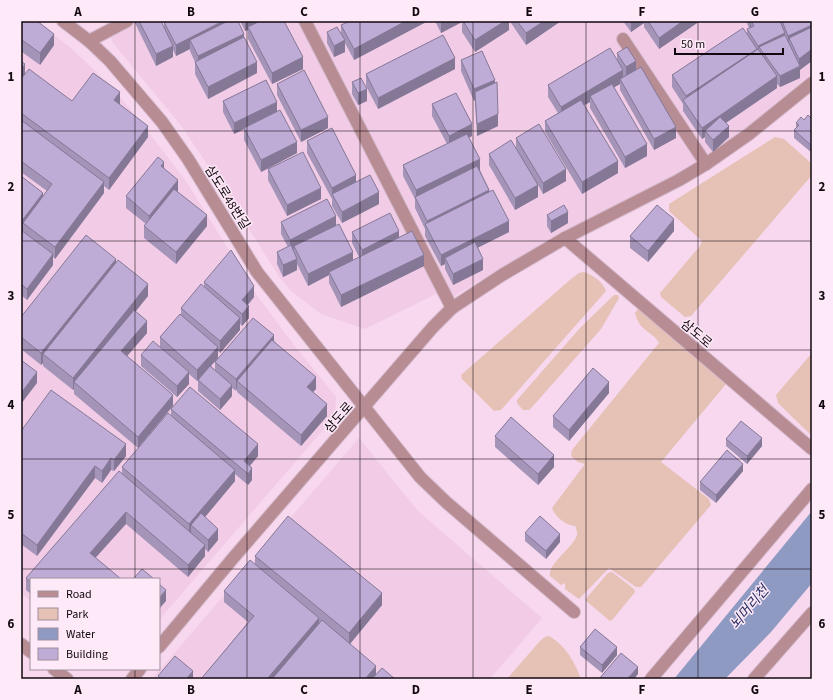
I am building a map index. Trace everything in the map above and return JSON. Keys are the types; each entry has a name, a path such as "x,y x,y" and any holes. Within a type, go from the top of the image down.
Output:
{"street":[{"name":"삼도로48번길","path":"63,21 89,41 132,86 162,122 188,159 257,272 430,487 574,612"},
{"path":"89,41 127,21"},
{"path":"305,21 452,308"},
{"path":"623,39 706,164"},
{"name":"삼도로","path":"160,646 234,557 365,408 428,333 452,308 502,275 565,238 679,180 706,164 749,134 812,83"},
{"name":"삼도로","path":"565,238 812,449"},
{"path":"651,679 812,490"},
{"path":"754,679 812,613"},
{"path":"21,644 30,651"},
{"path":"55,670 67,679"},
{"path":"132,679 139,670"}],"shaded area":[{"path":"21,21 53,34 72,49 110,85 141,122 186,181 256,294 294,345 336,397 335,416 160,619 160,578 30,578 30,600 21,593"},
{"path":"105,21 812,21 812,73 730,142 688,168 548,240 443,303 436,294 365,329 321,314 291,291 280,278 182,127 113,43"},
{"path":"359,438 418,511 542,618 490,679 152,679"}],"green space":[{"path":"775,137 784,139 812,164 812,175 691,316 685,317 661,297 660,293 700,246 702,241 669,211 669,204"},
{"path":"584,272 597,279 606,291 501,410 494,411 462,379 461,375 571,279 579,273"},
{"path":"614,295 618,295 619,298 601,329 533,406 529,410 523,410 517,403 517,400 580,328"},
{"path":"642,308 726,380 726,384 661,462 709,499 711,505 641,587 636,587 609,568 579,599 565,589 565,583 561,585 550,576 550,571 553,566 575,540 577,535 576,526 562,520 556,515 552,508 585,464 578,462 571,456 572,450 659,343 643,328 637,319 635,313 638,309"},
{"path":"812,353 812,436 778,403 776,395"},
{"path":"612,572 634,589 635,592 610,621 585,600 608,573"},
{"path":"549,636 561,645 569,655 576,666 581,679 507,679 540,641"}],"water":[{"name":"뇌머리천","path":"812,511 812,583 771,632 725,679 674,679"}],"building":[{"path":"21,21 37,21 54,34 40,53 22,40 21,41"},
{"path":"139,21 161,21 173,46 156,54"},
{"path":"223,21 176,45 164,22"},
{"path":"228,21 238,21 244,34 198,56 190,40"},
{"path":"260,21 284,21 303,57 272,73 248,27"},
{"path":"350,21 406,21 354,49 341,25"},
{"path":"463,21 505,21 475,40"},
{"path":"517,21 544,21 526,33"},
{"path":"648,21 683,21 659,38"},
{"path":"751,21 780,21 785,33 758,46 747,29 754,26"},
{"path":"782,21 812,21 812,25 788,36"},
{"path":"337,27 345,40 334,46 327,32"},
{"path":"812,27 812,49 799,59 789,38"},
{"path":"743,28 757,49 686,96 672,75"},
{"path":"443,35 455,58 378,98 366,74"},
{"path":"785,35 800,66 780,76 759,47"},
{"path":"244,37 257,62 208,87 195,62"},
{"path":"627,47 636,61 626,67 617,53"},
{"path":"610,48 623,70 561,107 548,85"},
{"path":"758,49 777,76 702,128 683,100"},
{"path":"482,51 495,80 474,89 461,60"},
{"path":"21,61 25,64 21,70"},
{"path":"641,67 676,127 654,139 620,79"},
{"path":"29,69 72,101 93,73 120,92 114,100 148,126 109,178 21,113 21,79"},
{"path":"304,70 328,117 301,130 277,84"},
{"path":"361,78 367,89 358,93 352,82"},
{"path":"266,80 277,102 234,123 223,101"},
{"path":"497,82 498,114 477,124 475,92"},
{"path":"612,84 647,144 625,157 590,96"},
{"path":"456,93 472,124 449,136 432,104"},
{"path":"581,100 618,161 582,182 545,121"},
{"path":"280,110 297,142 261,160 244,128"},
{"path":"808,115 811,118 812,117 812,146 794,130 799,125 796,123 801,117 804,120"},
{"path":"720,117 729,126 713,140 705,131"},
{"path":"21,120 104,182 55,247 23,223 52,184 21,161"},
{"path":"539,124 566,169 543,183 516,138"},
{"path":"332,128 356,175 332,188 307,141"},
{"path":"467,134 480,159 416,190 403,165"},
{"path":"511,140 538,185 515,198 489,154"},
{"path":"303,152 321,188 287,205 268,169"},
{"path":"158,157 164,162 161,166 178,180 149,216 126,196"},
{"path":"477,166 489,190 427,221 415,197"},
{"path":"370,175 379,192 342,212 332,194"},
{"path":"21,176 43,193 21,222"},
{"path":"174,189 207,215 176,252 144,226"},
{"path":"493,190 509,221 441,255 425,224"},
{"path":"327,199 336,216 290,240 281,222"},
{"path":"564,205 568,212 551,221 547,215"},
{"path":"657,205 674,219 648,251 630,236"},
{"path":"390,213 399,231 362,250 352,232"},
{"path":"339,224 353,252 308,274 294,246"},
{"path":"21,230 53,254 27,289 21,284"},
{"path":"412,231 424,255 341,295 329,272"},
{"path":"86,235 116,259 41,353 21,337 21,317"},
{"path":"475,242 483,259 453,274 445,258"},
{"path":"291,245 297,259 283,265 277,252"},
{"path":"231,250 254,286 242,300 249,306 242,314 204,282"},
{"path":"118,260 148,284 73,378 43,354"},
{"path":"201,284 240,318 220,341 181,308"},
{"path":"134,310 147,321 121,351 173,395 138,437 74,382"},
{"path":"180,314 218,347 197,370 160,337"},
{"path":"253,318 274,335 236,379 215,362"},
{"path":"272,340 316,377 307,387 327,404 301,435 237,381"},
{"path":"153,341 189,372 177,386 141,355"},
{"path":"21,360 37,372 21,393"},
{"path":"210,366 232,385 220,399 198,380"},
{"path":"593,368 609,382 569,430 553,416"},
{"path":"190,387 258,444 244,461 252,468 248,474 171,409"},
{"path":"51,390 126,444 114,460 111,458 102,471 95,466 37,545 21,533 21,431"},
{"path":"168,413 235,470 189,524 122,467"},
{"path":"511,417 554,455 538,474 495,436"},
{"path":"741,421 762,438 747,456 726,439"},
{"path":"727,450 743,464 716,495 700,482"},
{"path":"119,471 205,545 188,565 126,512 90,553 120,578 30,578 30,581 26,578"},
{"path":"201,513 218,529 208,540 191,525"},
{"path":"288,516 382,593 349,633 255,556"},
{"path":"540,516 560,534 546,551 525,533"},
{"path":"250,560 319,618 267,679 201,679 254,616 224,591"},
{"path":"142,569 153,578 134,578"},
{"path":"160,585 166,590 160,597"},
{"path":"322,620 376,666 365,679 272,679"},
{"path":"595,629 617,647 602,665 580,647"},
{"path":"621,653 638,667 627,679 599,679"},
{"path":"175,656 193,671 186,679 162,679 158,676"},
{"path":"382,668 395,679 372,679"}]}
